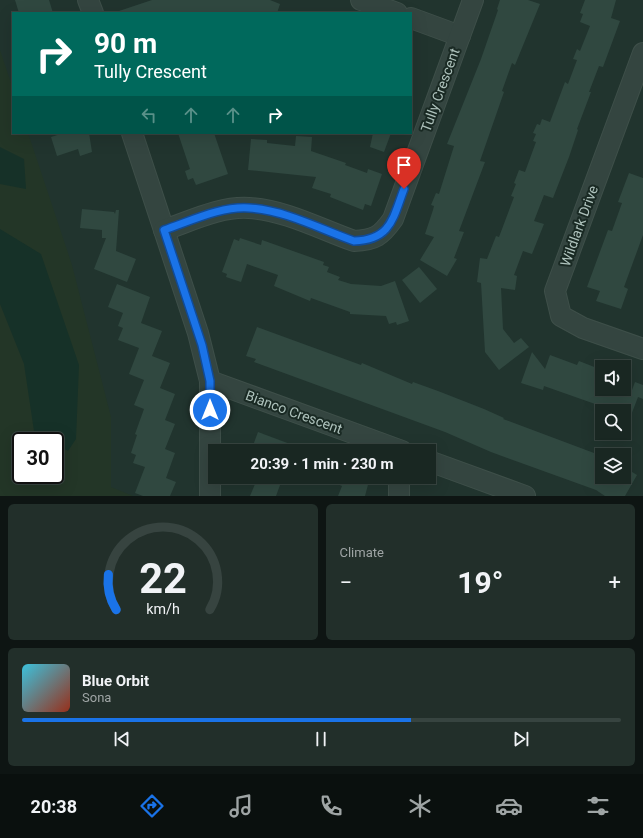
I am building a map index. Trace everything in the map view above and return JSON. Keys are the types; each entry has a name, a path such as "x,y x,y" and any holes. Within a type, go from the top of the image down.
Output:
{"street":[{"path":"88,0 93,12"},
{"path":"362,0 393,12"},
{"name":"Tully Crescent","path":"164,230 216,213 249,208 281,214 354,241 378,236 392,218 473,0"},
{"path":"412,18 460,36"},
{"name":"Wildlark Drive","path":"643,53 555,291 561,316 583,328 643,349"},
{"path":"132,134 198,333 210,381 210,496"},
{"name":"Bianco Crescent","path":"210,381 381,444"},
{"path":"436,464 525,496"},
{"path":"399,484 399,496"}],"shaded area":[{"path":"0,50 12,86 12,134 28,134 72,265 111,417 111,487 133,496 0,496"},
{"path":"0,147 24,159 26,189 0,184"},
{"path":"0,229 41,254 79,365 76,439 68,451 64,449 64,432 34,431 24,364 0,304"}],"building":[{"path":"15,0 49,0 53,12 19,12"},
{"path":"152,0 270,0 280,4 277,12 119,11"},
{"path":"500,0 528,0 540,4 515,65 512,63 502,91 504,92 480,161 485,162 459,231 464,232 454,258 457,259 447,276 420,260 434,237 425,234 434,206 431,205 436,193 439,194 454,146 447,144 481,59"},
{"path":"585,0 616,0 611,18 620,21 603,67 599,66 589,92 591,92 577,129 578,130 569,157 553,198 544,195 534,221 544,224 532,254 523,251 514,275 517,276 515,290 501,288 503,329 514,343 521,338 529,347 499,370 485,352 481,283 477,282 480,258 487,259 496,236 499,237 514,197 511,196 516,184 514,183 519,170 525,172 536,142 533,141 536,134 533,133 537,124 540,125 542,119 550,122 565,82 568,84 577,60 573,59 577,49 580,51 590,26 580,22 583,14 580,13"},
{"path":"61,134 89,134 92,152 80,156 78,149 57,156 51,137"},
{"path":"178,134 214,134 228,174 196,185 193,178 188,180 185,171 190,169"},
{"path":"373,134 391,134 384,152 370,147"},
{"path":"296,136 312,137 311,151 346,163 345,165 367,173 368,169 382,174 371,206 365,204 363,210 330,197 331,194 312,188 316,177 248,170 251,139 267,140 267,143 295,146"},
{"path":"629,173 643,178 643,235 624,287 628,289 621,309 596,301 600,291 587,287 608,230 612,231 622,203 618,202"},
{"path":"82,209 114,212 115,214 116,210 119,210 116,251 136,259 127,282 94,269 106,238 102,238 102,230 80,228"},
{"path":"240,238 261,245 262,240 324,262 323,265 329,267 327,272 340,277 338,280 351,284 381,286 395,281 409,321 397,325 396,322 389,324 386,316 350,314 350,312 311,298 310,301 274,286 278,275 247,264 241,282 226,277 227,274 222,272 234,239 239,241"},
{"path":"419,267 437,289 420,303 402,280"},
{"path":"117,284 150,297 141,323 162,331 152,356 170,363 160,388 175,394 165,420 175,424 165,449 175,453 166,478 176,482 170,496 143,496 135,493 145,467 133,463 136,455 131,453 137,435 135,434 144,409 134,405 144,380 129,374 139,348 118,340 123,328 118,326 123,313 108,307"},
{"path":"257,327 361,365 362,363 412,384 413,382 438,391 484,409 504,418 503,419 595,453 595,484 631,484 631,471 637,475 625,496 605,496 596,490 491,452 445,432 254,362 256,359 246,356"},
{"path":"532,352 545,369 550,355 577,365 579,361 595,367 595,396 631,396 631,390 635,382 643,385 643,399 638,397 631,415 631,404 595,404 544,386 543,390 521,383"},
{"path":"258,432 290,444 254,444"},
{"path":"255,484 280,484 276,496 250,496"},
{"path":"337,484 368,484 365,496 338,496 342,486"}],"route":[{"path":"210,410 210,381 202,345 164,230 216,213 249,208 267,210 281,214 354,241 364,240 378,236 384,230 392,218 404,189"}]}
